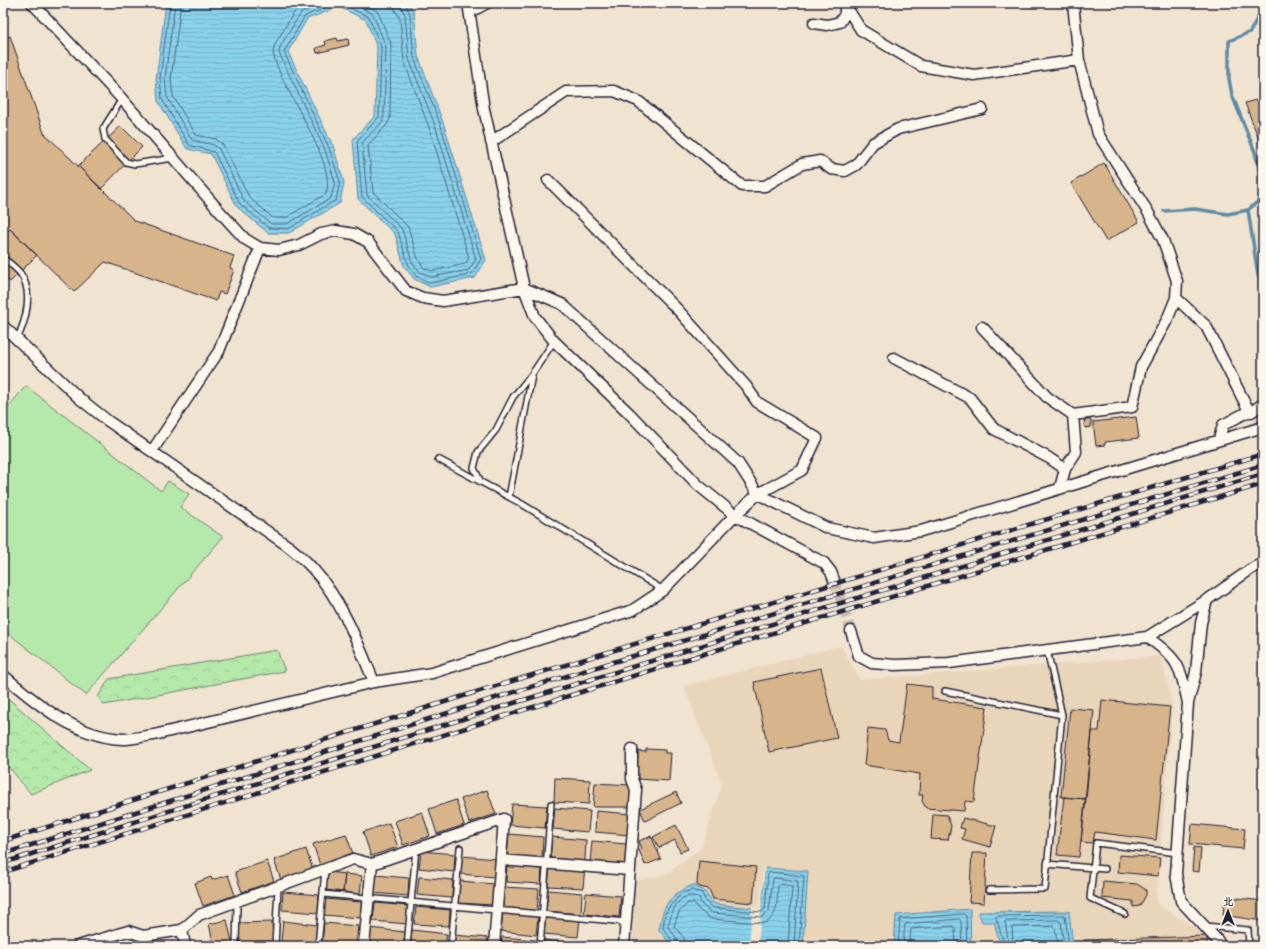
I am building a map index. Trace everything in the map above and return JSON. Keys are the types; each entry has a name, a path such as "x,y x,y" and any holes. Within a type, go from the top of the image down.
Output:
{"street":[{"path":"32,3 122,99 245,238 260,248 279,250 299,245 321,234 336,232 354,234 368,242 406,291 423,298 443,301 524,288 562,304 738,463 758,494 827,528 874,538 921,531 1219,439 1263,427"},
{"path":"486,3 469,8 484,109 524,288 535,317 554,341 629,413 698,485 735,515 824,563 832,572 834,580"},
{"path":"982,327 1046,397 1073,415 1132,407 1141,367 1167,320 1176,298 1177,282 1163,240 1148,212 1098,134 1079,60 1073,3"},
{"path":"845,4 861,30 921,66 974,75 1079,60"},
{"path":"814,23 827,25 840,22 845,14 845,4"},
{"path":"491,142 566,92 614,91 638,101 742,186 765,186 802,164 820,161 831,169 845,171 856,165 873,143 898,129 982,109"},
{"path":"3,675 54,716 92,734 124,739 154,735 374,682 432,673 633,610 663,590 735,515 758,494 802,470 817,438 757,402 746,386 678,310 548,180"},
{"path":"152,451 219,351 260,248"},
{"path":"1176,298 1206,326 1250,411 1224,426 1219,439"},
{"path":"3,326 79,398 288,546 313,569 332,593 353,631 374,682"},
{"path":"894,358 970,398 994,429 1049,458 1065,469"},
{"path":"1251,412 1263,404"},
{"path":"1060,488 1065,469 1076,452 1073,415"},
{"path":"851,630 859,656 872,663 895,665 949,663 1147,637 1206,600 1251,569 1263,563"},
{"path":"1206,600 1201,622 1196,672 1188,703 1176,874 1181,901 1218,941 1220,946"},
{"path":"1147,637 1167,651 1181,670 1188,703"},
{"path":"624,946 636,790 632,778 632,749"},
{"path":"78,946 128,930 143,936 182,930 200,915 353,860 372,864 504,819 494,946"},
{"path":"501,860 630,870"},
{"path":"364,946 372,864"},
{"path":"182,930 185,946"}],"lane":[{"path":"122,99 103,129 105,139 126,162 135,164 174,158"},
{"path":"3,258 20,273 26,288 27,306 25,324 17,339"},
{"path":"481,482 474,468 478,452 496,430 512,397 532,374 554,341"},
{"path":"509,497 532,374"},
{"path":"438,459 509,497 663,590"},
{"path":"989,890 1045,889 1062,715 1047,650"},
{"path":"945,691 1062,715"},
{"path":"540,946 551,804"},
{"path":"1126,914 1090,898 1096,843 1178,853"},
{"path":"451,946 460,848"},
{"path":"407,946 416,849"},
{"path":"1047,864 1105,869"},
{"path":"318,946 325,870"},
{"path":"275,946 278,887"},
{"path":"323,894 626,922"},
{"path":"236,902 236,946"},
{"path":"1204,926 1248,930 1249,946"}],"shaded area":[{"path":"841,646 860,680 1161,656 1172,706 1156,903 1207,936 1211,946 632,946 635,881 666,874 702,847 722,784 684,686"}],"green space":[{"path":"26,386 161,491 168,481 189,494 180,507 223,537 86,695 3,629 3,413"},
{"path":"277,650 285,671 104,705 98,697 109,679"},
{"path":"3,694 90,770 31,794 3,760"}],"water":[{"path":"166,3 408,3 414,12 418,56 444,125 486,260 475,278 430,287 414,279 404,266 395,234 358,199 353,139 375,116 377,48 366,20 339,7 307,19 288,52 333,146 344,182 340,203 289,233 268,233 237,207 211,154 187,149 158,101 156,79"},
{"path":"765,868 808,871 803,946 672,946 659,930 663,913 669,901 680,891 696,884 697,888 706,892 715,904 761,909"},
{"path":"970,909 971,946 894,946 896,915"},
{"path":"1069,911 1073,946 995,946 999,941 994,922 982,922 978,912"}],"pier":[{"path":"763,868 765,868 758,946 749,946 752,906 759,907"}],"building":[{"path":"10,36 44,133 135,221 234,256 230,268 234,270 225,294 219,292 216,301 105,262 74,292 3,222 3,175 7,171 3,166 3,39"},
{"path":"337,38 338,41 348,39 349,45 317,53 316,48 326,45 325,41"},
{"path":"1263,98 1263,150 1245,103"},
{"path":"121,126 142,147 101,189 78,166"},
{"path":"1104,163 1139,222 1106,241 1071,183"},
{"path":"10,229 37,255 10,282 3,276 3,235"},
{"path":"1136,417 1139,438 1105,442 1105,445 1096,446 1093,422"},
{"path":"1084,420 1091,420 1091,427 1085,428"},
{"path":"821,668 837,738 769,752 754,682"},
{"path":"907,684 932,687 932,699 987,707 974,802 965,801 964,811 926,808 922,801 923,795 919,795 920,774 864,765 868,728 885,730 888,740 899,742"},
{"path":"1102,700 1170,707 1156,840 1095,832 1093,843 1081,842 1092,731 1099,731"},
{"path":"1070,708 1094,710 1086,799 1061,797"},
{"path":"646,749 665,750 665,753 671,753 669,781 637,779 638,751 646,752"},
{"path":"555,778 590,780 589,804 554,802"},
{"path":"595,783 632,785 631,807 593,807"},
{"path":"487,790 496,814 469,823 461,799"},
{"path":"676,792 681,803 645,821 640,809"},
{"path":"1064,797 1086,799 1079,857 1057,855"},
{"path":"456,800 464,825 437,834 429,809"},
{"path":"512,804 547,806 545,828 510,825"},
{"path":"555,808 590,811 588,832 553,829"},
{"path":"596,811 631,814 629,835 595,832"},
{"path":"422,812 430,836 403,845 395,821"},
{"path":"933,814 947,815 951,826 948,840 931,839"},
{"path":"963,818 996,826 990,847 962,839 965,829 960,828"},
{"path":"389,823 398,847 371,856 363,832"},
{"path":"1192,824 1245,829 1243,849 1190,844"},
{"path":"676,825 688,849 680,852 675,840 659,848 653,837"},
{"path":"346,834 353,854 320,865 313,844"},
{"path":"509,834 543,837 542,858 507,856"},
{"path":"651,836 661,859 645,865 639,850 642,849 639,841"},
{"path":"552,837 586,840 585,861 550,858"},
{"path":"592,841 626,844 625,865 590,862"},
{"path":"1194,847 1201,848 1199,872 1192,871"},
{"path":"306,849 313,870 281,880 274,860"},
{"path":"421,851 455,854 454,872 419,868"},
{"path":"972,853 987,853 984,903 969,902"},
{"path":"1119,855 1160,858 1158,876 1118,872"},
{"path":"462,856 496,859 495,877 460,874"},
{"path":"267,861 274,881 242,892 235,872"},
{"path":"699,861 756,867 753,903 713,899 709,889 699,887 697,883"},
{"path":"550,864 585,867 583,888 548,886"},
{"path":"507,865 542,867 541,884 506,882"},
{"path":"328,872 345,874 343,892 325,890"},
{"path":"345,874 362,876 360,894 343,892"},
{"path":"228,875 235,895 203,906 195,883 211,877 212,880"},
{"path":"375,875 409,878 408,896 373,893"},
{"path":"419,877 453,880 452,898 417,895"},
{"path":"460,881 494,884 493,905 458,903"},
{"path":"1103,881 1137,884 1146,890 1146,895 1140,906 1133,907 1133,901 1102,898"},
{"path":"504,887 539,889 537,911 503,908"},
{"path":"548,890 582,893 581,914 546,911"},
{"path":"283,892 319,895 318,913 282,910"},
{"path":"586,893 621,896 619,917 584,914"},
{"path":"1229,897 1263,901 1262,921 1223,915 1224,903 1229,904"},
{"path":"325,899 361,902 360,918 324,915"},
{"path":"375,903 409,906 407,924 373,921"},
{"path":"416,907 450,910 449,926 414,924"},
{"path":"503,912 538,916 536,935 501,931"},
{"path":"545,916 580,919 578,937 544,934"},
{"path":"227,920 232,942 214,946 209,924"},
{"path":"283,921 317,925 315,946 281,942"},
{"path":"272,922 273,941 239,943 238,923"},
{"path":"324,923 358,926 356,946 322,944"},
{"path":"370,928 405,932 404,946 369,946"},
{"path":"412,930 447,934 445,946 410,946"},
{"path":"454,935 488,938 488,946 453,946"},
{"path":"1207,936 1207,946 1084,946 1084,940"},
{"path":"502,937 536,940 536,946 501,946"},
{"path":"544,940 579,944 579,946 544,946"}],"waterway":[{"path":"1262,198 1260,174 1255,152 1232,95 1229,79 1229,41 1250,32 1263,7"},
{"path":"1164,211 1195,209 1228,214 1248,210 1263,197"},
{"path":"1248,210 1258,275 1263,289"}],"tunnel":[{"path":"834,580 851,631"}],"railway":[{"path":"3,841 486,689 1263,454"},
{"path":"3,854 511,693 1263,465"},
{"path":"3,863 514,703 1263,474"},
{"path":"3,872 707,653 1263,484"}]}
